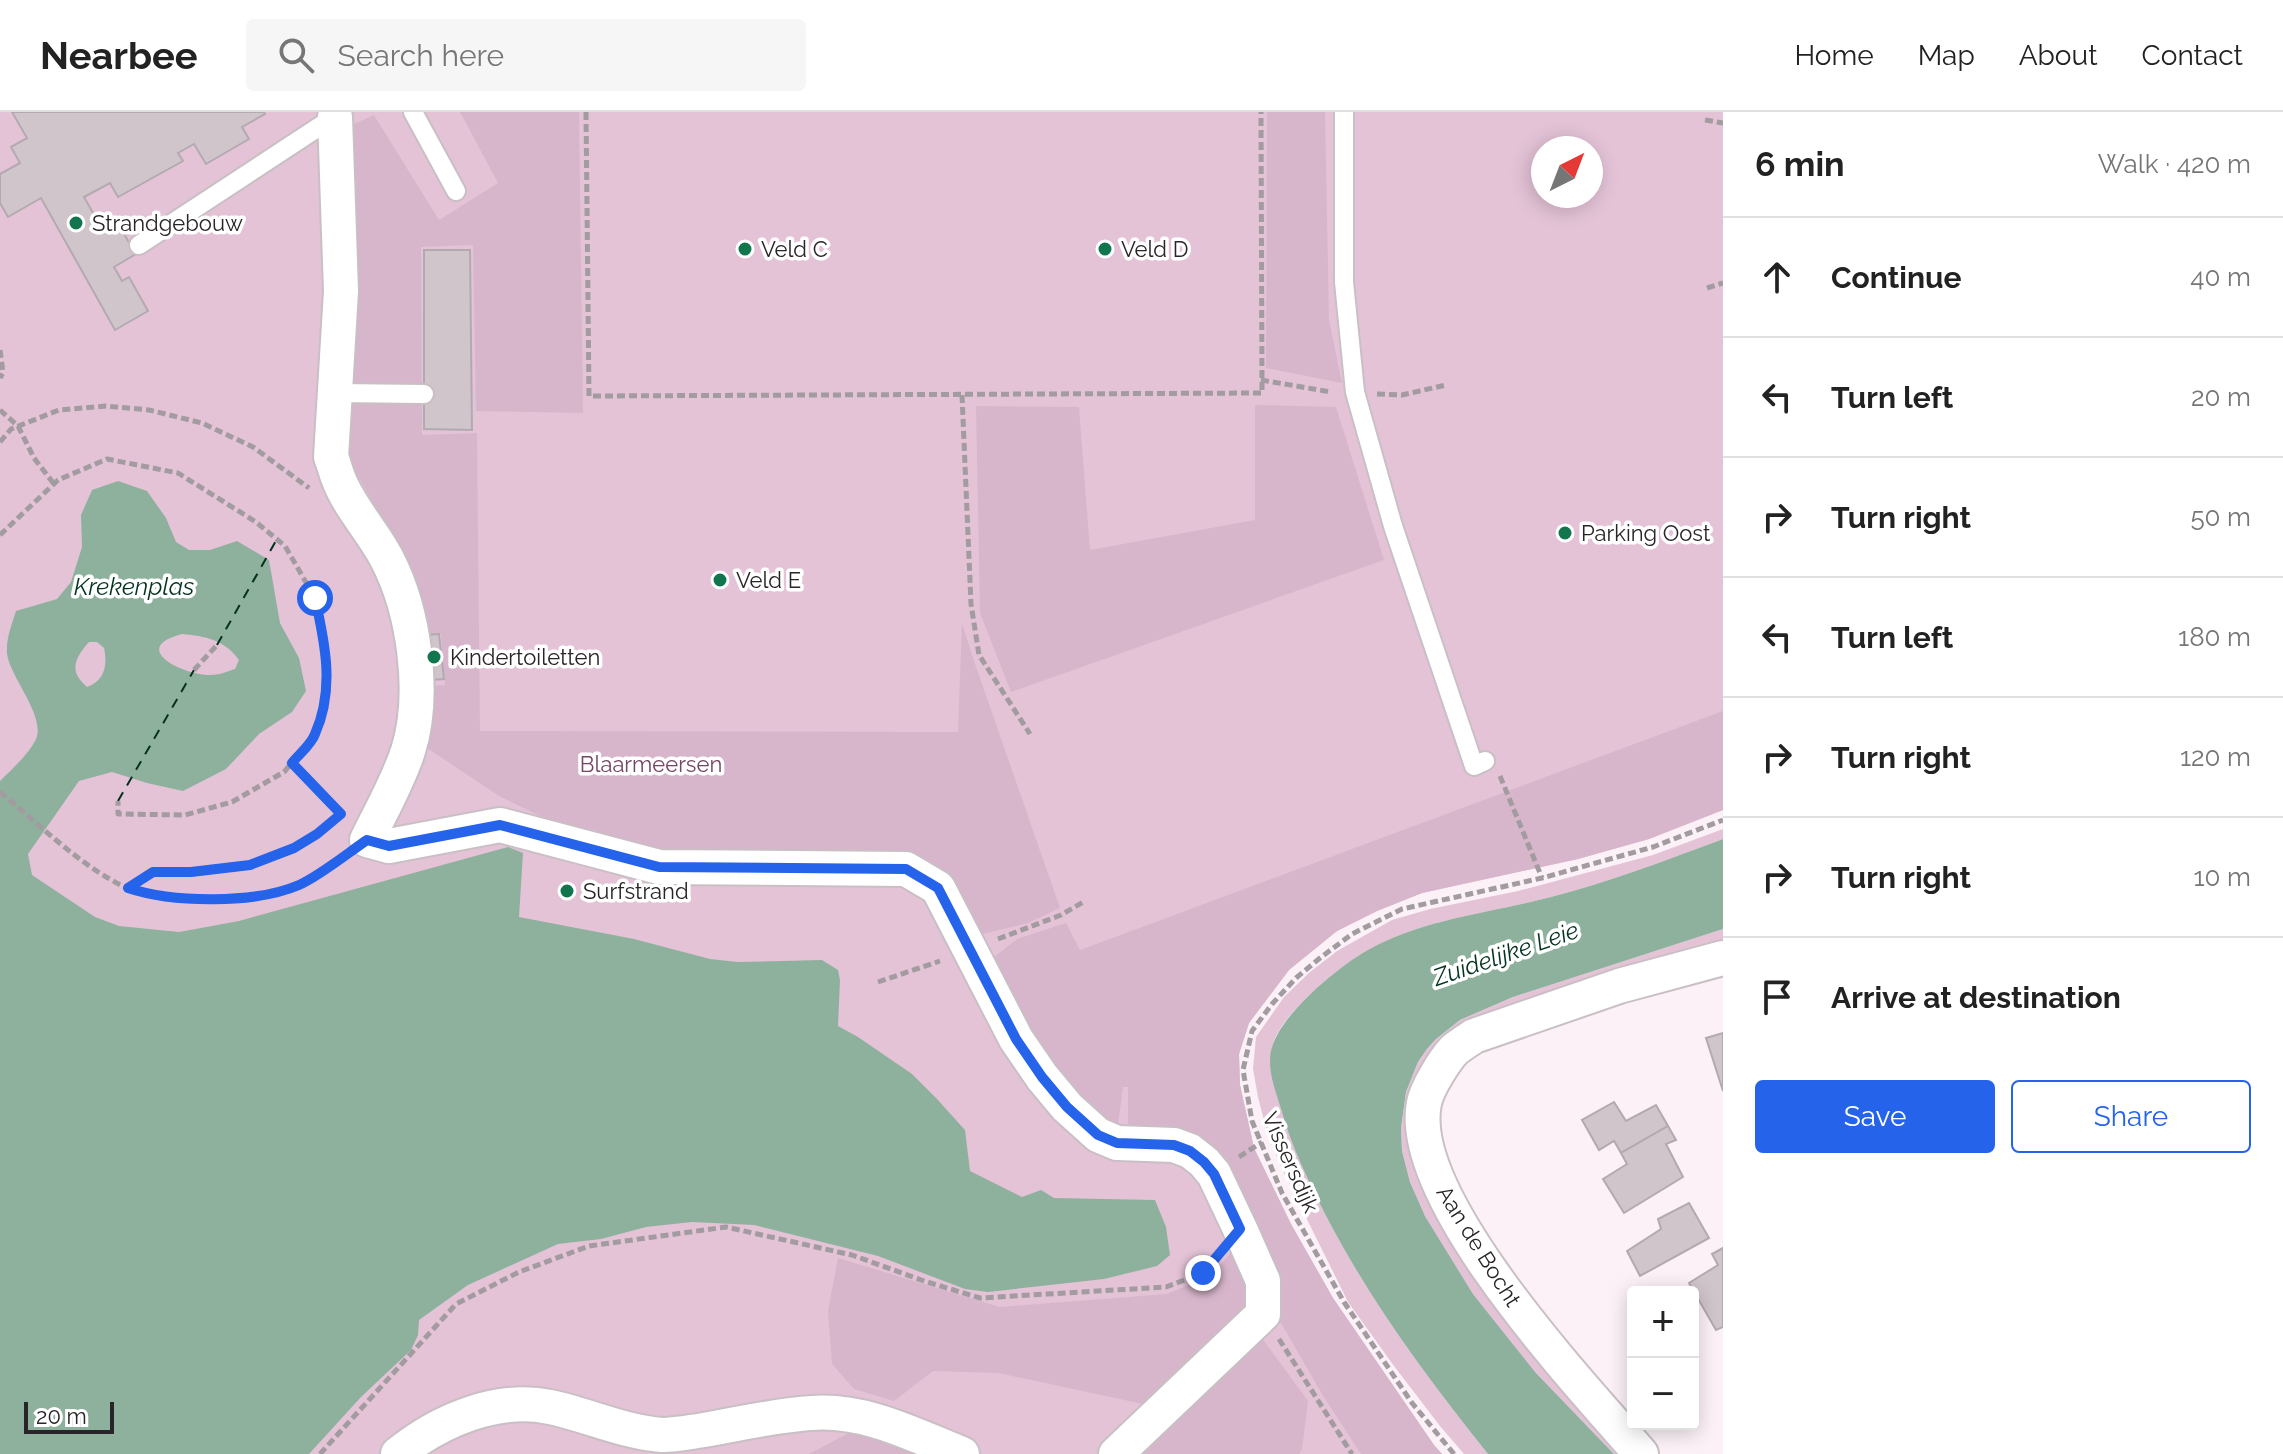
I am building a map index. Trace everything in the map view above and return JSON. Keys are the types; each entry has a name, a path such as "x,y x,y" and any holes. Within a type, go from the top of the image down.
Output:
{"street":[{"path":"337,114 341,291 331,457 339,482 386,556 402,589 414,651 416,706 401,771 356,830 389,846 500,825 659,867 906,869 938,888 1016,1039 1042,1077 1067,1107 1098,1135 1117,1143 1174,1145 1190,1151 1204,1162 1214,1174 1263,1281 1263,1314 1116,1454"},
{"name":"Aan de Bocht","path":"1641,1454 1546,1345 1486,1266 1438,1183 1424,1138 1424,1102 1454,1050 1474,1036 1619,986 1723,958"},
{"path":"398,1454 414,1441 480,1410 531,1405 549,1407 636,1432 665,1435 810,1413 840,1413 874,1420 962,1454"}],"lane":[{"path":"413,112 456,191"},
{"path":"1344,112 1344,282 1355,392 1393,526 1474,766 1485,761"},
{"path":"139,245 337,114"},
{"path":"336,393 424,394"}],"path":[{"path":"586,112 589,396 1262,393 1261,112"},
{"path":"1705,120 1723,123"},
{"path":"1707,288 1723,283"},
{"path":"0,350 3,373 0,378"},
{"path":"1261,380 1339,392"},
{"path":"1376,394 1402,395 1446,385"},
{"path":"962,395 971,604 979,655 1030,734"},
{"path":"0,442 11,429 59,410 106,406 149,410 202,423 253,447 309,488 318,500"},
{"path":"0,410 18,426 34,458 54,484"},
{"path":"0,535 58,480 107,459 178,473 256,522 285,546 315,598 326,646 327,696 315,736 284,772 232,802 185,815 118,814 118,801"},
{"path":"194,670 217,645"},
{"path":"1485,761 1494,766 1500,775 1542,878"},
{"path":"0,792 98,871 128,888 150,896 226,898 266,894 300,885 356,830 292,763"},
{"path":"128,888 153,872 191,872 250,865 294,848 341,814"},
{"name":"Vissersdijk","path":"1454,1454 1412,1403 1344,1302 1282,1193 1252,1121 1243,1070 1252,1031 1296,978 1352,934 1402,909 1542,878 1653,847 1723,820"},
{"path":"320,1454 456,1304 519,1272 589,1246 726,1227 852,1255 980,1298 998,1298 1166,1287 1203,1273 1240,1229"},
{"path":"1263,1314 1352,1454"}],"green space":[{"name":"Blaarmeersen","path":"0,112 1723,112 1723,810 1649,839 1578,859 1422,893 1337,931 1289,970 1249,1023 1239,1054 1240,1085 1254,1148 1291,1224 1333,1298 1442,1454 0,1454"},
{"path":"460,112 579,112 583,413 476,411 473,245 421,247 422,435 477,433 480,731 958,732 962,623 1060,908 1028,923 978,935 942,883 675,861 573,832 499,796 427,748 432,686 445,685 441,634 427,634 411,579 348,459 347,127 374,115 439,220 498,183"},
{"path":"1267,112 1325,112 1329,320 1342,383 1266,368"},
{"path":"1255,405 1336,407 1384,560 1011,692 980,613 976,406 1079,407 1090,550 1255,520"},
{"path":"1723,711 1723,810 1649,839 1578,859 1422,893 1377,911 1337,931 1289,970 1249,1023 1239,1054 1240,1085 1254,1148 1291,1224 1333,1298 1442,1454 1361,1454 1273,1309 1214,1164 1128,1134 1128,1087 1123,1087 1117,1133 1054,1080 993,958 1017,939 1066,923 1080,950"},
{"path":"1723,829 1723,839 1616,878 1551,897 1433,924 1388,940 1355,958 1327,979 1287,1019 1273,1044 1271,1069 1274,1085 1306,1176 1342,1246 1380,1308 1421,1368 1488,1454 1464,1454 1348,1302 1268,1136 1253,1069 1256,1037 1284,997 1310,972 1337,951 1392,920 1653,855"},
{"path":"1723,929 1723,949 1450,1046 1424,1181 1626,1454 1614,1454 1536,1373 1473,1294 1425,1216 1410,1182 1402,1151 1401,1128 1406,1092 1427,1049 1460,1020 1513,997"},
{"path":"1235,1248 1247,1280 1242,1320 1155,1400 1143,1404 998,1373 933,1371 894,1401 854,1389 832,1364 828,1311 838,1258 1000,1307 1166,1294 1210,1277"},
{"path":"1256,1330 1308,1401 1299,1454 1131,1454"},
{"path":"858,1428 926,1454 809,1454"}],"water":[{"name":"Krekenplas","path":"118,481 147,491 166,518 176,542 189,550 210,550 237,541 269,560 280,623 299,658 306,691 292,712 259,734 226,769 183,791 112,772 79,781 28,854 32,875 95,917 119,926 179,932 239,921 508,847 523,853 519,917 634,939 710,959 738,962 822,960 838,970 838,1026 912,1074 937,1099 965,1130 970,1171 1022,1197 1041,1190 1054,1198 1155,1200 1166,1227 1170,1255 1157,1266 1104,1279 988,1292 965,1289 878,1256 754,1225 692,1222 646,1227 601,1239 558,1244 468,1285 419,1320 418,1335 411,1350 361,1397 309,1454 0,1454 0,781 29,750 38,730 32,708 9,662 7,642 16,611 57,599 71,582 82,547 81,515 92,490","holes":["182,634 221,644 239,660 235,669 210,675 175,666 160,653 160,646","89,642 97,642 104,648 105,661 101,677 87,687 77,675 76,664"]},
{"name":"Zuidelijke Leie","path":"1723,839 1723,929 1513,997 1460,1020 1427,1049 1406,1092 1401,1128 1402,1151 1410,1182 1425,1216 1473,1294 1536,1373 1614,1454 1488,1454 1400,1338 1325,1214 1285,1123 1270,1069 1273,1044 1289,1018 1327,979 1366,951 1388,940 1433,924 1595,885"}],"building":[{"name":"Strandgebouw","path":"12,112 265,114 242,127 249,139 206,164 194,144 178,153 183,161 118,197 110,183 84,197 101,227 115,219 136,254 114,267 122,281 129,277 148,311 115,330 41,198 8,217 0,203 0,174 20,163 11,147 27,138"},
{"path":"424,250 470,250 472,430 424,429"},
{"name":"Kindertoiletten","path":"439,634 444,679 430,680 425,635"},
{"path":"1723,1033 1723,1091 1706,1038"},
{"path":"1614,1102 1626,1121 1656,1105 1668,1126 1621,1153 1614,1141 1599,1150 1582,1120"},
{"path":"1668,1126 1676,1140 1666,1144 1683,1177 1624,1213 1603,1179 1627,1164 1621,1153"},
{"path":"1689,1203 1709,1238 1640,1276 1627,1251 1661,1229 1658,1219"},
{"path":"1723,1248 1723,1327 1716,1330 1699,1300 1699,1286 1689,1283 1718,1265 1712,1254"}],"ferry route":[{"path":"217,645 277,539"},
{"path":"118,801 194,670"}],"place":[{"name":"Strandgebouw","path":"76,223"},
{"name":"Veld C","path":"745,249"},
{"name":"Veld D","path":"1105,249"},
{"name":"Parking Oost","path":"1565,533"},
{"name":"Veld E","path":"720,580"},
{"name":"Kindertoiletten","path":"434,657"},
{"name":"Surfstrand","path":"567,891"}],"route":[{"path":"315,598 326,646 327,696 315,736 292,763 341,814 294,848 250,865 191,872 153,872 128,888 150,896 180,899 266,894 300,885 367,840 389,846 500,825 659,867 906,869 938,888 1016,1039 1067,1107 1098,1135 1117,1143 1174,1145 1190,1151 1214,1174 1240,1229 1203,1273"}]}
